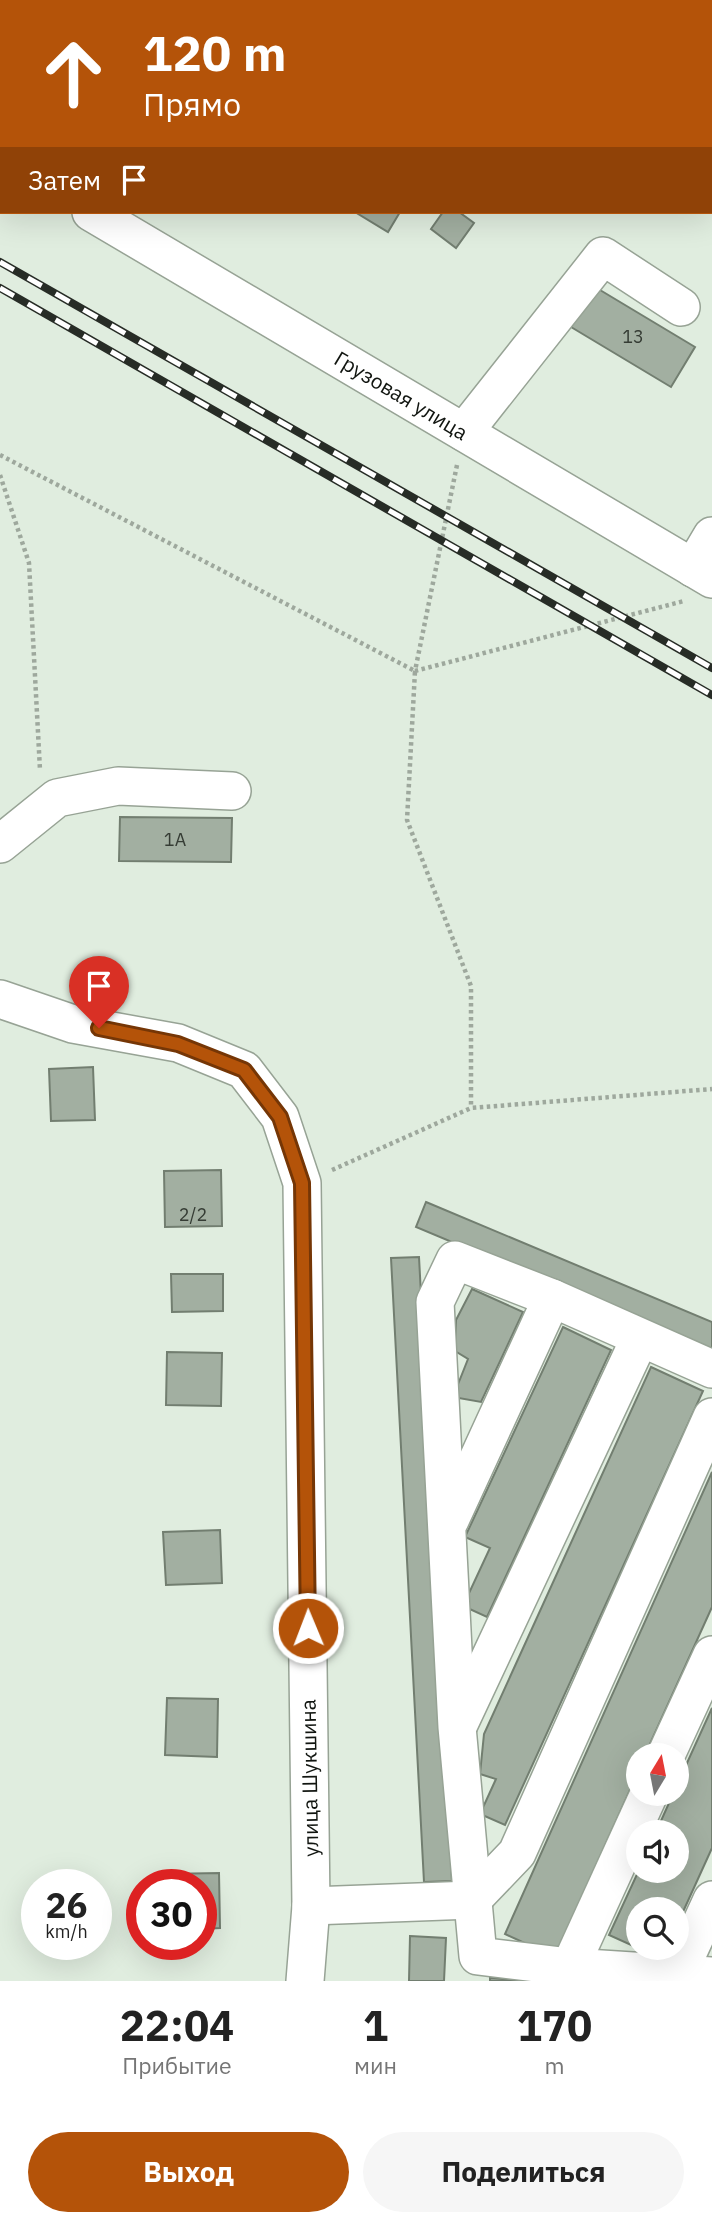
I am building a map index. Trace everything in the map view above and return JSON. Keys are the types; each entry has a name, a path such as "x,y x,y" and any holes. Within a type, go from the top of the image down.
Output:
{"street":[{"name":"Грузовая улица","path":"94,214 464,432 697,582"},
{"path":"464,432 603,256 681,307"},
{"path":"697,582 712,536"},
{"path":"0,844 57,798 118,786 232,791"},
{"name":"улица Шукшина","path":"0,999 73,1024 178,1044 244,1070 280,1117 302,1183 311,1906 305,1981"},
{"path":"712,1369 552,1298 455,1260 435,1302 457,1727 472,1900 472,1968 570,1967 695,1975 712,1900"},
{"path":"448,1524 552,1298"},
{"path":"457,1727 640,1338"},
{"path":"311,1906 472,1900 517,1853 712,1417"},
{"path":"672,1743 712,1655"},
{"path":"570,1967 644,1806"}],"path":[{"path":"464,432 415,671 407,820 471,986 471,1108"},
{"path":"0,455 415,671 697,582"},
{"path":"0,475 29,563 43,810"},
{"path":"302,1183 471,1108 712,1089"}],"building":[{"path":"358,214 399,214 388,232"},
{"path":"442,214 462,214 474,223 456,248 431,229"},
{"path":"595,287 695,347 671,387 571,327"},
{"path":"120,817 232,818 231,862 119,861"},
{"path":"93,1067 95,1120 51,1121 49,1069"},
{"path":"221,1170 222,1226 165,1227 164,1171"},
{"path":"426,1202 712,1322 712,1351 416,1227"},
{"path":"419,1257 452,1881 424,1882 391,1258"},
{"path":"171,1274 223,1274 223,1311 172,1312"},
{"path":"472,1289 523,1312 481,1402 453,1397 468,1359 455,1351 456,1320"},
{"path":"563,1327 611,1350 487,1617 463,1606 490,1548 465,1537"},
{"path":"167,1352 222,1353 221,1406 166,1405"},
{"path":"651,1367 703,1391 505,1825 480,1814 496,1779 480,1774 484,1734"},
{"path":"712,1472 712,1607 650,1743 626,1743 626,1799 555,1957 505,1934"},
{"path":"220,1530 222,1583 166,1585 163,1532"},
{"path":"167,1698 218,1699 217,1757 165,1755"},
{"path":"712,1708 712,1848 689,1899 627,1897 633,1883 689,1883 689,1820 661,1820 668,1806 690,1806 690,1756"},
{"path":"217,1873 220,1928 217,1928"},
{"path":"626,1898 626,1943 609,1935"},
{"path":"410,1936 446,1938 444,1981 409,1981"},
{"path":"490,1978 528,1981 490,1981"}],"railway":[{"path":"0,262 712,668"},
{"path":"0,288 712,695"}],"route":[{"path":"99,1028 178,1044 244,1070 280,1117 302,1183 308,1628"}]}
